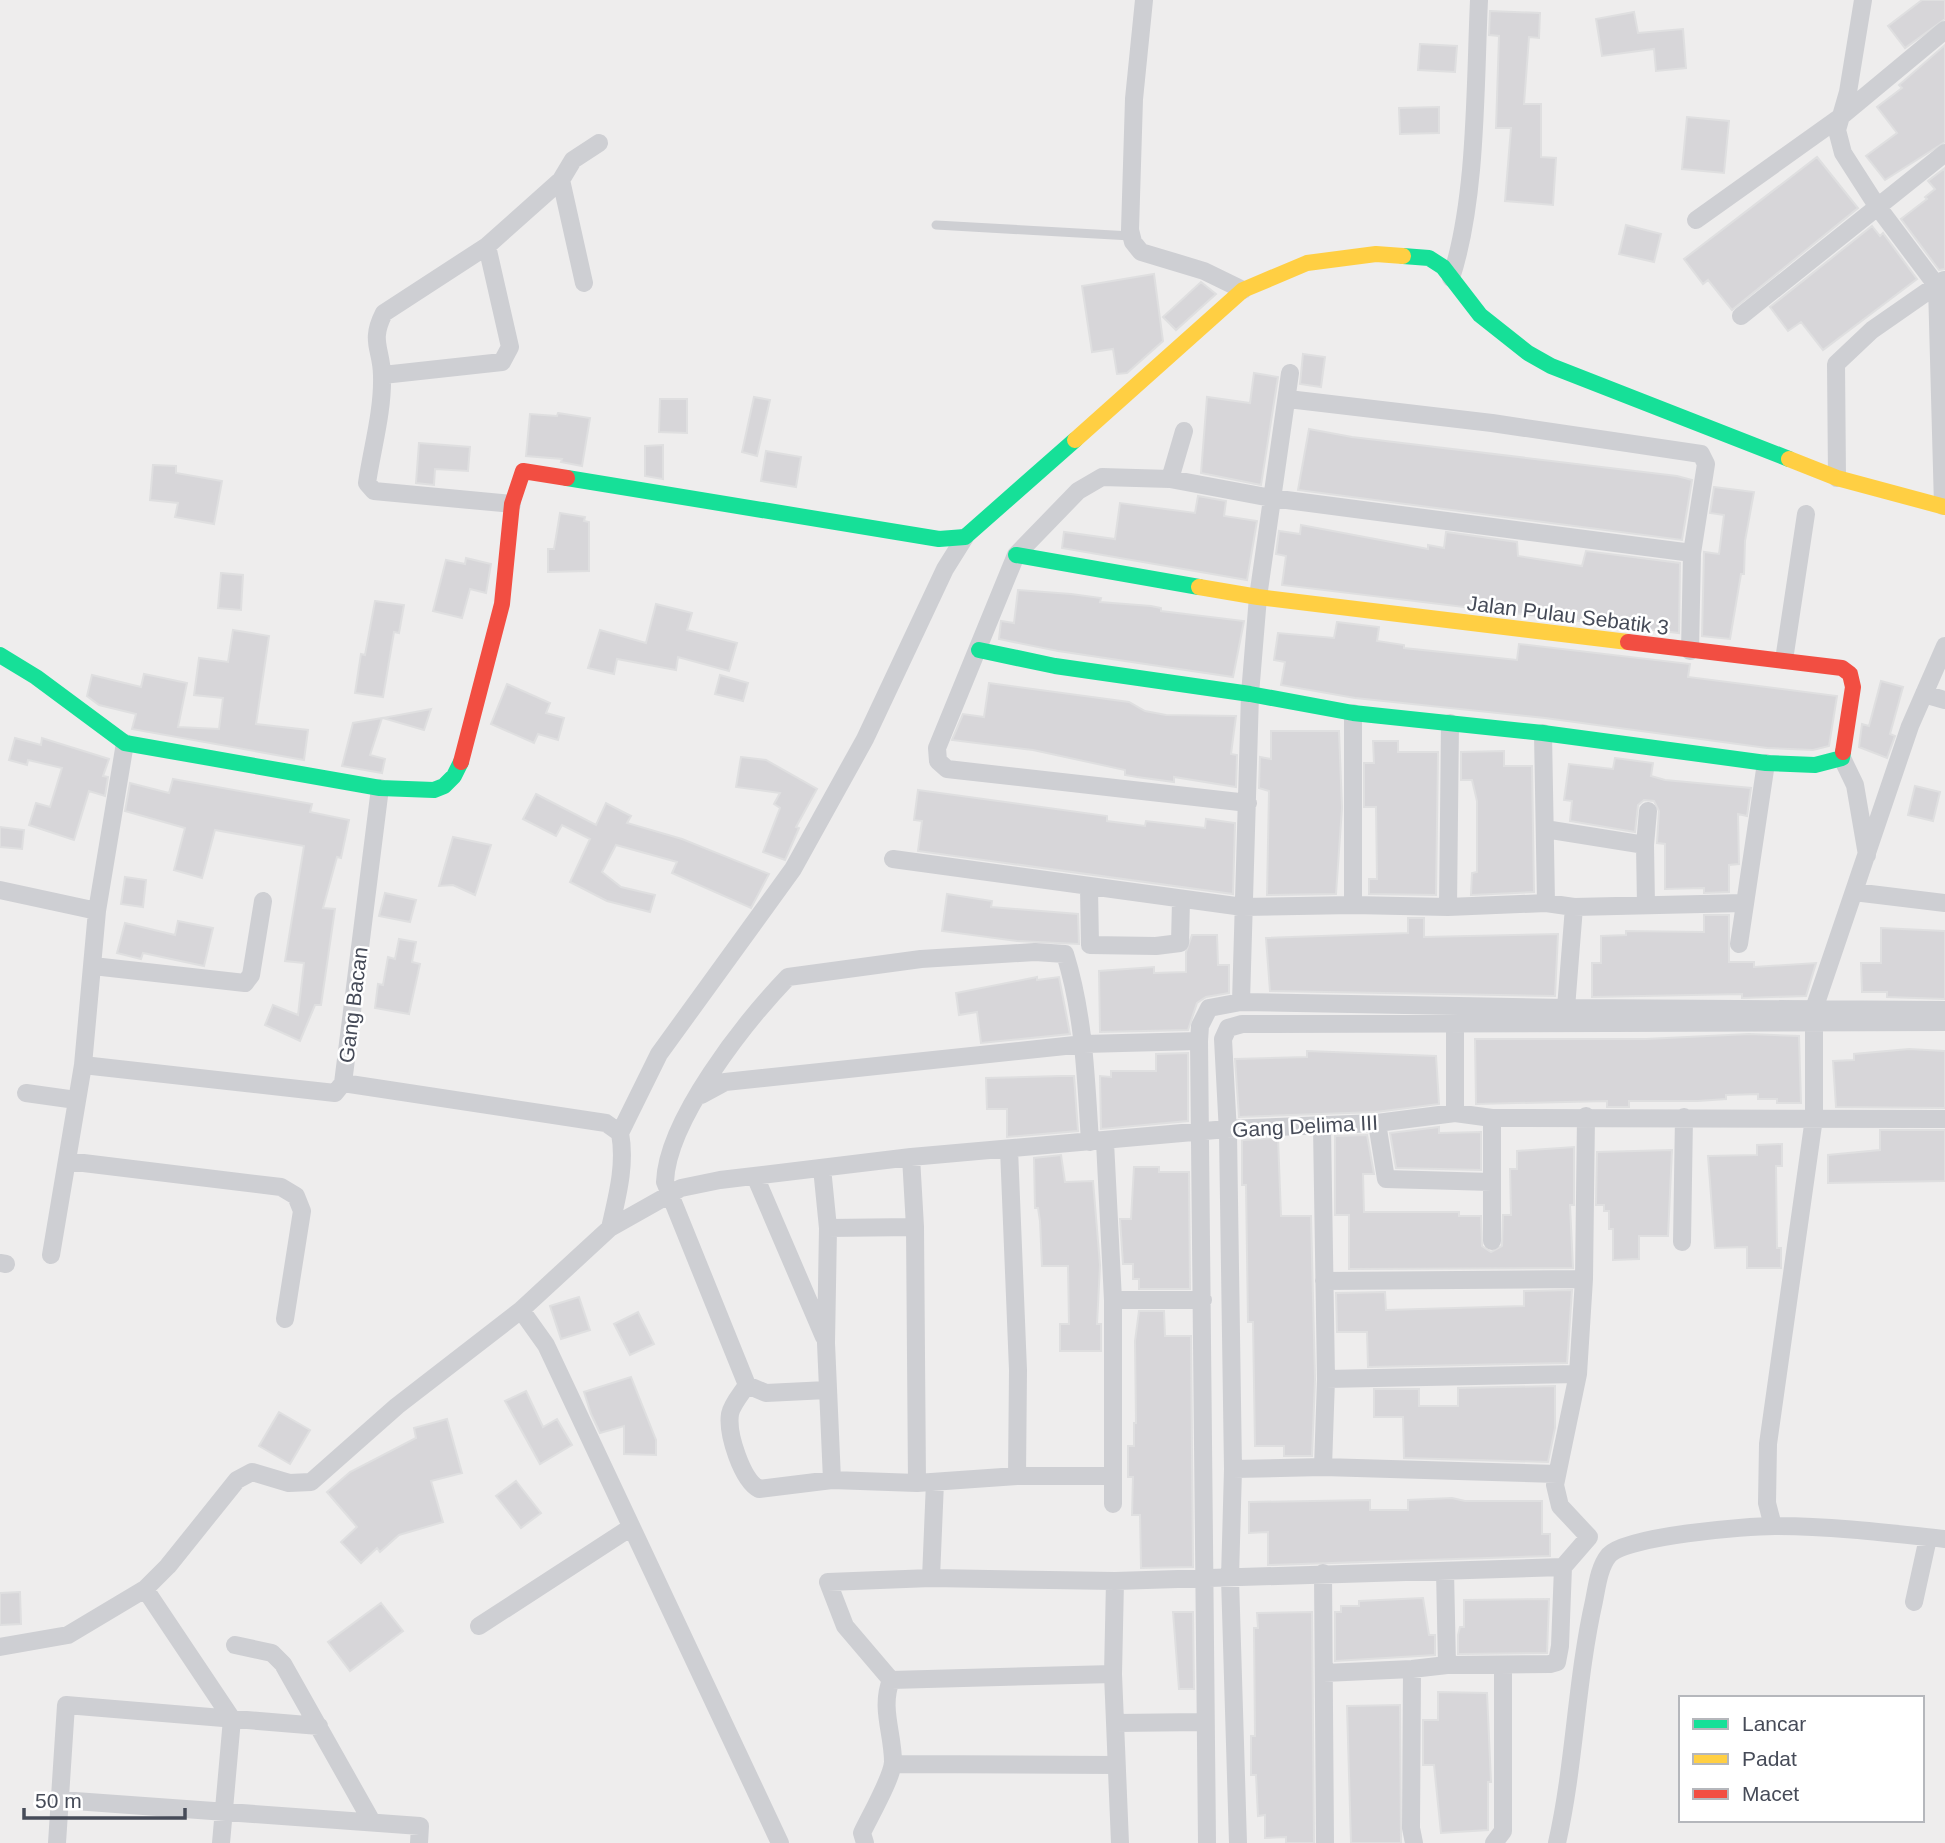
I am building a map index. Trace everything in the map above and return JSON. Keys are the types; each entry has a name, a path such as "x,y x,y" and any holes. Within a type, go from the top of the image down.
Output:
{"street":[{"path":"1144,0 1134,99 1131,236 1140,252 1204,271 1243,290"},
{"path":"1451,278 1460,247 1470,164 1479,0"},
{"path":"610,1228 620,1186 623,1148 620,1133 659,1054 793,869 865,739 945,569 965,537 1243,290 1307,263 1376,254 1429,258 1443,267 1480,315 1528,353 1552,366 1837,478 1944,507 1941,282 1877,206 1843,153 1837,130 1848,92 1863,0"},
{"path":"1696,220 1839,118 1945,30"},
{"path":"512,504 374,491 368,483 383,375 375,345 377,327 384,313 486,246 561,180 573,160 599,143"},
{"path":"1741,316 1945,153"},
{"path":"561,180 584,283"},
{"path":"383,375 502,362 510,347 486,246"},
{"path":"1837,478 1836,364 1872,330 1941,282"},
{"path":"1241,1002 1250,694 1258,597 1290,373"},
{"path":"1288,399 1492,423 1697,452 1706,464 1692,553 1690,651"},
{"path":"1170,479 1184,431"},
{"path":"0,655 36,677 125,743 380,788 419,792 444,786 453,776 466,751 502,604 512,504 523,471 939,538 965,537"},
{"path":"1248,803 947,769 938,761 937,748 1016,555 1091,481 1110,477 1170,479 1271,498 1692,553"},
{"path":"1784,660 1806,514"},
{"name":"Jalan Pulau Sebatik 3","path":"1016,555 1258,597 1842,668 1852,677 1852,695 1842,758"},
{"path":"1773,1526 1767,1503 1768,1444 1814,1118 1814,1017 1867,855 1924,694 1945,646"},
{"path":"979,650 1055,666 1250,694 1353,713 1543,733 1766,763 1815,765 1842,758 1855,785 1867,855"},
{"path":"1924,694 1945,700"},
{"path":"1353,713 1353,905"},
{"path":"1448,907 1450,723"},
{"path":"1543,733 1546,903"},
{"path":"51,1255 83,1065 97,911 125,743"},
{"path":"1739,944 1766,763"},
{"name":"Gang Bacan","path":"83,1065 329,1095 335,1093 342,1083 380,788"},
{"path":"1646,905 1644,845 1648,811"},
{"path":"1545,829 1644,845"},
{"path":"893,859 1089,888 1243,907 1448,907 1546,903 1574,907 1744,903"},
{"path":"1089,888 1090,945 1156,946 1180,943 1181,900"},
{"path":"0,890 97,911"},
{"path":"1854,892 1945,903"},
{"path":"93,966 245,983 251,975 263,901"},
{"path":"1566,1008 1574,907"},
{"path":"827,1390 766,1393 747,1385 665,1182 665,1165 675,1133 726,1054 788,977 921,959 1035,952 1065,954 1074,985 1098,1142 1113,1300 1113,1504"},
{"path":"1207,1843 1199,1041 1200,1026 1209,1008 1241,1002 1566,1008 1945,1022"},
{"path":"1238,1843 1230,1578 1233,1469 1223,1039 1227,1028 1242,1024 1455,1025 1814,1017 1945,1010"},
{"path":"1455,1025 1455,1113"},
{"path":"698,1096 725,1082 1084,1044 1199,1041"},
{"path":"342,1083 606,1123 620,1133"},
{"path":"26,1093 76,1100"},
{"name":"Gang Delima III","path":"0,1647 68,1635 145,1589 168,1566 237,1480 252,1472 289,1483 311,1482 397,1406 521,1310 610,1228 681,1188 911,1157 1227,1129 1377,1123 1455,1113 1492,1118 1586,1116 1945,1119"},
{"path":"1586,1116 1584,1279 1578,1374 1555,1485 1560,1506 1608,1556"},
{"path":"1682,1242 1684,1117"},
{"path":"1492,1118 1492,1241"},
{"path":"1377,1123 1386,1179 1492,1182"},
{"path":"1322,1126 1325,1379 1323,1467"},
{"path":"1009,1149 1018,1370 1017,1476"},
{"path":"911,1157 915,1227 917,1483"},
{"path":"67,1161 281,1187 296,1196 302,1211 285,1319"},
{"path":"822,1168 828,1228 826,1343 832,1480"},
{"path":"755,1177 826,1343"},
{"path":"828,1228 915,1227"},
{"path":"1324,1281 1584,1279"},
{"path":"1113,1300 1203,1300"},
{"path":"521,1310 546,1345 780,1843"},
{"path":"1325,1379 1578,1374"},
{"path":"747,1385 730,1415 736,1453 751,1485 768,1489 832,1480 917,1483 1017,1476 1112,1476"},
{"path":"1233,1469 1323,1467 1557,1474"},
{"path":"931,1578 935,1482"},
{"path":"1558,1843 1567,1799 1587,1629 1608,1556 1619,1547 1642,1541 1773,1526 1937,1538 1914,1602"},
{"path":"479,1626 630,1528"},
{"path":"1324,1673 1412,1670 1447,1665 1503,1666 1557,1662 1563,1567 1589,1537"},
{"path":"891,1680 845,1626 828,1582 931,1578 1115,1581 1563,1567"},
{"path":"1446,1571 1447,1665"},
{"path":"1323,1573 1325,1843"},
{"path":"1115,1581 1115,1765 1120,1843"},
{"path":"145,1589 232,1718 221,1843"},
{"path":"235,1645 272,1653 283,1664 372,1822"},
{"path":"1493,1843 1503,1831 1503,1666"},
{"path":"1412,1670 1410,1828 1414,1843"},
{"path":"891,1680 1114,1674"},
{"path":"865,1843 862,1833 893,1764 885,1707 891,1680"},
{"path":"57,1843 66,1705 319,1726"},
{"path":"1116,1723 1204,1722"},
{"path":"893,1764 1115,1765"},
{"path":"61,1800 420,1826 419,1843"}],"lane":[{"path":"936,225 1131,236"}],"building":[{"path":"1922,0 1945,0 1945,19 1905,48 1888,26"},
{"path":"1490,11 1540,13 1539,38 1529,37 1524,104 1541,104 1541,157 1556,158 1553,205 1505,201 1511,128 1496,128 1499,36 1489,35"},
{"path":"1634,12 1638,33 1683,29 1686,68 1656,71 1654,49 1602,56 1596,19"},
{"path":"1420,44 1457,46 1455,72 1418,70"},
{"path":"1945,45 1945,142 1885,180 1866,156 1897,133 1877,107 1902,88 1899,85"},
{"path":"1439,107 1439,133 1400,134 1399,108"},
{"path":"1687,117 1729,121 1724,173 1682,169"},
{"path":"1817,157 1858,208 1732,310 1708,280 1703,284 1684,259"},
{"path":"1945,168 1945,269 1939,270 1901,219 1927,199 1925,197 1935,189 1928,181"},
{"path":"1626,225 1661,234 1654,262 1619,254"},
{"path":"1872,226 1880,236 1883,233 1917,279 1823,350 1801,322 1788,331 1770,307"},
{"path":"1154,274 1163,341 1127,373 1117,374 1113,349 1092,352 1082,286"},
{"path":"1201,282 1216,294 1176,330 1163,317"},
{"path":"1303,354 1325,357 1321,387 1300,384"},
{"path":"1254,373 1278,377 1261,485 1201,473 1207,397 1250,403"},
{"path":"754,397 770,400 757,456 742,452"},
{"path":"660,399 687,399 687,433 659,432"},
{"path":"558,413 590,418 582,466 561,462 562,459 526,456 530,414 557,416"},
{"path":"1309,429 1352,437 1692,480 1682,540 1298,490"},
{"path":"419,443 470,447 468,471 435,469 434,485 416,483"},
{"path":"663,445 663,479 645,476 645,446"},
{"path":"766,451 801,457 796,487 761,481"},
{"path":"153,465 176,466 176,473 222,481 214,524 175,517 178,503 150,500"},
{"path":"1714,487 1754,492 1745,541 1744,574 1741,574 1730,639 1702,636 1704,552 1719,554 1724,515 1710,513"},
{"path":"1198,496 1226,501 1224,516 1257,521 1247,580 1062,548 1064,532 1115,539 1120,503 1195,513"},
{"path":"560,513 585,517 584,521 589,522 589,571 548,572 548,549 554,549"},
{"path":"1301,525 1428,549 1428,545 1444,548 1446,532 1517,542 1518,556 1582,566 1586,551 1680,563 1679,633 1282,585 1286,556 1276,554 1279,531 1300,534"},
{"path":"466,558 491,564 486,593 470,589 462,618 433,611 446,560 465,564"},
{"path":"221,573 243,575 241,610 218,608"},
{"path":"1018,590 1101,598 1100,602 1151,606 1161,608 1161,611 1244,621 1233,677 1058,651 999,639 1001,621 1014,623"},
{"path":"375,601 404,605 399,633 394,632 383,697 355,693 361,654 365,655"},
{"path":"656,604 692,613 687,630 737,643 729,671 678,657 676,670 617,659 614,674 588,668 600,630 646,643"},
{"path":"1337,622 1379,627 1377,641 1404,645 1404,648 1517,660 1519,644 1690,664 1688,677 1837,696 1829,746 1813,750 1767,748 1545,718 1355,698 1281,685 1285,662 1274,660 1278,633 1334,638"},
{"path":"233,630 269,636 256,724 308,730 304,760 132,729 136,714 99,705 87,696 92,675 141,687 144,674 187,683 178,727 219,729 223,698 194,695 199,658 228,662"},
{"path":"720,675 748,683 743,701 715,694"},
{"path":"1881,681 1903,687 1890,734 1895,736 1887,758 1859,747 1862,724 1869,726"},
{"path":"989,683 1129,702 1145,711 1166,715 1236,716 1231,754 1237,755 1236,787 1174,777 1174,782 1137,777 1125,775 1125,770 1033,750 952,740 963,714 984,717"},
{"path":"507,684 550,703 546,713 564,718 558,740 538,734 534,743 491,724"},
{"path":"431,709 424,730 383,718"},
{"path":"382,718 370,755 385,759 382,773 342,766 353,723"},
{"path":"1271,731 1339,731 1342,808 1336,894 1267,895 1269,791 1259,788 1260,757 1271,759"},
{"path":"15,738 41,745 42,738 109,759 103,776 108,777 105,796 89,791 74,840 29,825 36,803 50,807 62,768 28,760 27,765 9,760"},
{"path":"1373,741 1398,741 1398,752 1438,752 1436,895 1369,894 1369,879 1377,879 1376,807 1364,807 1364,763 1374,763"},
{"path":"1504,751 1504,766 1532,766 1534,892 1471,895 1472,873 1477,872 1477,801 1472,780 1461,780 1461,752"},
{"path":"741,757 766,760 817,789 796,827 799,828 785,860 763,852 780,808 774,804 780,793 736,787"},
{"path":"1615,758 1653,763 1651,776 1665,780 1751,788 1747,816 1738,814 1739,864 1729,865 1729,892 1704,893 1704,888 1665,889 1665,844 1657,843 1659,811 1654,801 1644,800 1638,805 1635,832 1570,821 1572,801 1564,800 1569,764 1613,769"},
{"path":"173,779 312,804 310,812 349,820 341,858 337,857 323,908 335,909 321,1005 315,1005 300,1041 265,1025 273,1005 298,1015 304,963 285,961 304,846 215,830 202,878 174,870 185,828 125,811 130,783 169,793"},
{"path":"1915,786 1940,792 1933,821 1908,815"},
{"path":"918,790 1107,816 1107,821 1145,826 1146,821 1205,828 1206,819 1235,823 1233,894 918,851 922,821 914,820"},
{"path":"536,794 596,825 606,803 631,816 627,823 682,839 769,874 751,908 672,873 677,862 616,845 602,872 621,887 655,895 650,912 607,901 570,882 590,839 562,825 556,836 523,819"},
{"path":"0,827 24,830 22,849 0,847"},
{"path":"453,837 491,845 475,895 453,885 439,886"},
{"path":"125,877 146,880 143,907 121,904"},
{"path":"385,893 416,900 410,922 379,916"},
{"path":"947,894 992,901 991,907 1078,914 1079,944 1017,941 942,931"},
{"path":"1704,915 1729,915 1729,962 1754,962 1754,967 1816,963 1806,996 1742,998 1742,994 1592,997 1592,963 1601,963 1601,936 1626,935 1626,931 1704,932"},
{"path":"1408,918 1424,918 1424,937 1558,934 1555,996 1270,991 1266,938 1408,933"},
{"path":"178,921 213,928 204,966 143,953 141,959 117,953 125,923 175,935"},
{"path":"1881,928 1945,931 1945,999 1887,997 1887,992 1862,992 1861,963 1881,963"},
{"path":"1192,935 1217,935 1218,965 1229,965 1229,993 1206,997 1197,1003 1188,1030 1100,1032 1099,971 1154,967 1154,973 1186,972 1186,952"},
{"path":"399,939 416,942 412,962 420,964 409,1014 375,1008 378,984 383,985 388,957 395,959"},
{"path":"1037,977 1037,980 1059,977 1070,1034 981,1043 977,1012 959,1015 956,993"},
{"path":"1749,1034 1799,1036 1801,1103 1777,1103 1777,1099 1758,1099 1758,1094 1726,1095 1726,1099 1698,1101 1629,1101 1629,1107 1607,1107 1607,1101 1476,1104 1475,1039 1646,1039"},
{"path":"1909,1049 1945,1051 1945,1108 1836,1107 1833,1061 1854,1060 1854,1054"},
{"path":"1307,1051 1436,1056 1439,1104 1376,1112 1239,1117 1235,1059 1307,1057"},
{"path":"1188,1053 1188,1121 1101,1129 1100,1076 1111,1077 1111,1071 1156,1071 1156,1054"},
{"path":"1074,1076 1078,1131 1007,1137 1007,1109 987,1109 986,1078"},
{"path":"1439,1127 1439,1133 1481,1132 1481,1170 1396,1168 1390,1133"},
{"path":"1880,1130 1945,1130 1945,1181 1828,1183 1828,1155 1880,1150"},
{"path":"1367,1135 1374,1174 1363,1174 1364,1212 1459,1212 1459,1216 1481,1216 1482,1246 1491,1252 1502,1246 1503,1215 1511,1215 1510,1169 1517,1169 1517,1151 1574,1147 1574,1205 1570,1205 1573,1268 1349,1269 1349,1215 1335,1215 1335,1136"},
{"path":"1278,1138 1281,1216 1311,1216 1315,1379 1312,1456 1284,1456 1284,1446 1255,1446 1253,1322 1248,1322 1246,1185 1242,1185 1242,1140"},
{"path":"1782,1144 1782,1166 1776,1166 1777,1248 1781,1248 1781,1268 1747,1268 1747,1247 1715,1248 1708,1156 1757,1155 1757,1145"},
{"path":"1672,1150 1668,1236 1639,1236 1639,1259 1613,1260 1613,1229 1609,1229 1609,1211 1604,1211 1604,1205 1596,1205 1597,1152"},
{"path":"1061,1155 1065,1182 1093,1181 1100,1265 1097,1324 1101,1324 1101,1351 1060,1351 1060,1324 1069,1324 1068,1266 1042,1266 1040,1221 1038,1208 1035,1208 1034,1158"},
{"path":"1134,1167 1159,1167 1159,1172 1189,1172 1190,1289 1139,1289 1139,1279 1133,1279 1133,1264 1123,1264 1120,1219 1131,1219"},
{"path":"1572,1290 1567,1363 1368,1367 1367,1332 1337,1332 1336,1293 1385,1292 1386,1310 1524,1306 1524,1291"},
{"path":"579,1297 590,1330 561,1339 550,1306"},
{"path":"1139,1311 1164,1311 1165,1336 1191,1336 1193,1567 1141,1568 1140,1515 1132,1515 1133,1477 1128,1477 1128,1446 1134,1446 1136,1423 1135,1341"},
{"path":"638,1312 654,1344 630,1355 614,1324"},
{"path":"631,1377 656,1440 656,1455 624,1454 624,1426 600,1433 591,1414 584,1392"},
{"path":"1555,1386 1555,1428 1548,1462 1404,1458 1403,1417 1374,1417 1374,1389 1419,1389 1419,1406 1458,1406 1458,1388"},
{"path":"526,1391 543,1427 557,1419 572,1445 540,1464 505,1401"},
{"path":"279,1412 310,1430 290,1464 259,1446"},
{"path":"447,1419 462,1473 431,1481 443,1522 399,1535 380,1552 377,1548 361,1563 341,1542 357,1527 327,1492 350,1472 416,1438 414,1428"},
{"path":"516,1481 541,1513 521,1528 496,1496"},
{"path":"1452,1498 1465,1501 1542,1501 1542,1534 1550,1534 1550,1556 1268,1565 1268,1532 1249,1533 1249,1502 1370,1500 1370,1510 1408,1510 1408,1500"},
{"path":"20,1592 21,1624 0,1625 0,1593"},
{"path":"1423,1598 1429,1635 1435,1635 1435,1655 1335,1661 1335,1612 1341,1612 1341,1606 1359,1606 1359,1601"},
{"path":"1549,1599 1547,1653 1458,1654 1458,1635 1460,1627 1464,1627 1464,1600"},
{"path":"381,1603 403,1631 350,1671 328,1642"},
{"path":"1173,1612 1193,1612 1194,1689 1179,1689"},
{"path":"1312,1612 1314,1843 1286,1843 1286,1837 1265,1838 1265,1815 1258,1816 1256,1775 1251,1775 1251,1736 1255,1736 1254,1628 1258,1628 1257,1613"},
{"path":"1438,1692 1487,1693 1491,1782 1488,1782 1488,1830 1441,1833 1434,1765 1423,1765 1423,1720 1438,1720"},
{"path":"1400,1705 1401,1843 1351,1843 1347,1706"}],"traffic: fast":[{"path":"1403,256 1429,258 1443,267 1480,315 1528,353 1551,366 1789,459"},
{"path":"567,478 939,539 965,537 1075,440"},
{"path":"1016,555 1199,587"},
{"path":"979,650 1055,666 1250,694 1353,713 1543,733 1766,763 1815,765 1842,758 1843,752"},
{"path":"0,655 36,677 125,743 380,788 434,790 444,786 454,776 461,762"}],"traffic: slow":[{"path":"1075,440 1243,290 1307,263 1376,254 1403,256"},
{"path":"1789,459 1837,478 1945,507"},
{"path":"1199,587 1258,597 1628,642"}],"traffic: jam":[{"path":"461,762 502,604 512,504 523,471 567,478"},
{"path":"1628,642 1842,668 1850,674 1853,687 1843,752"}]}
